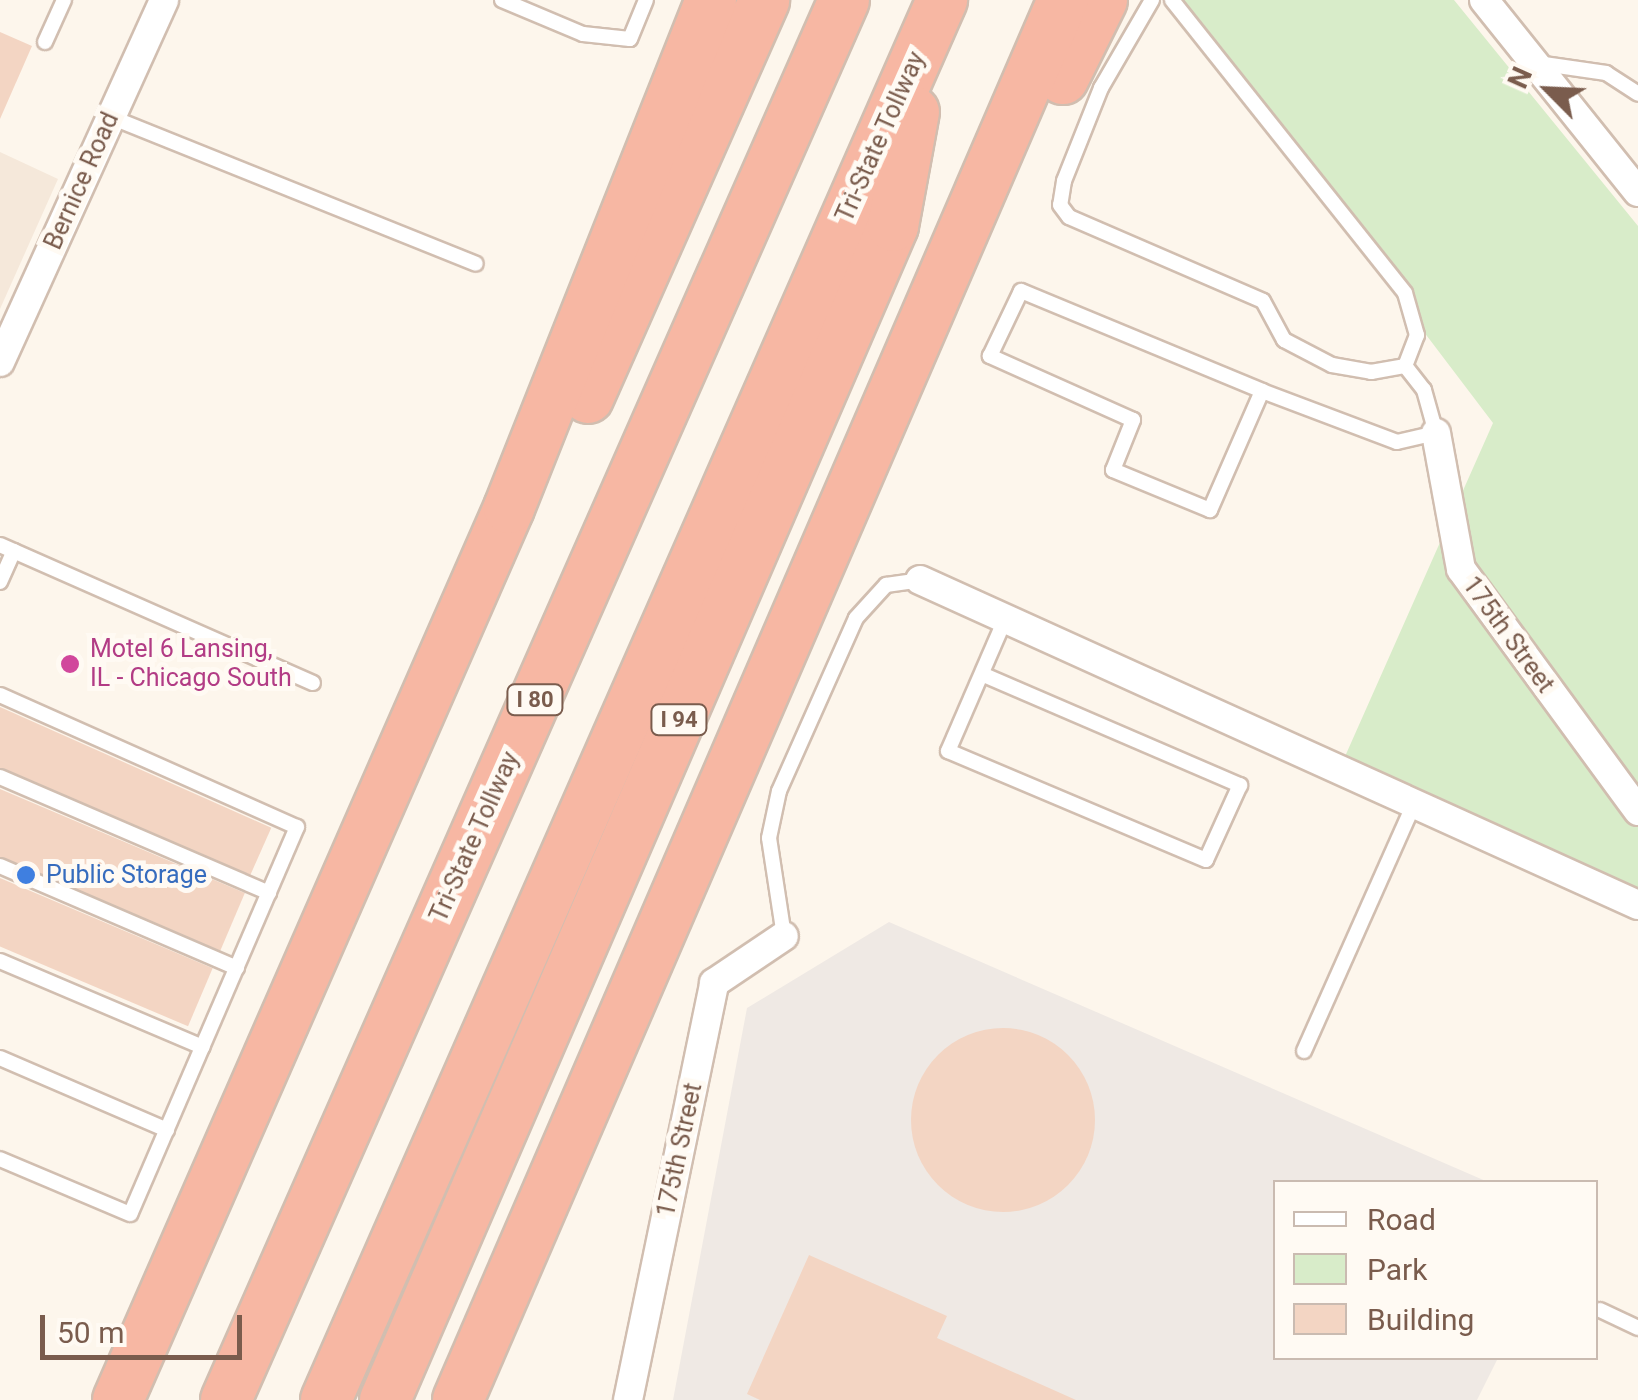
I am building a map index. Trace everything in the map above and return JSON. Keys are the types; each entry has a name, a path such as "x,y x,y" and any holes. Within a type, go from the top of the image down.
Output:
{"highway":[{"path":"118,1400 509,508 712,0"},
{"path":"356,863 608,359 764,0"},
{"name":"Tri-State Tollway","path":"226,1400 844,0"},
{"path":"466,1385 1063,0"},
{"path":"900,372 986,236 1102,0"},
{"name":"Tri-State Tollway","path":"326,1400 935,14"},
{"name":"I 94","path":"385,1400 893,226 935,14"}],"street":[{"name":"Bernice Road","path":"0,362 164,0"},
{"path":"1484,0 1637,186"},
{"name":"175th Street","path":"1436,433 1461,569 1638,811"},
{"path":"920,580 1638,905"},
{"name":"175th Street","path":"628,1400 714,983 784,936"}],"lane":[{"path":"45,42 64,0"},
{"path":"502,0 583,34 630,38 646,0"},
{"path":"1152,0 1101,88 1064,180 1060,205 1069,217 1263,301 1284,340 1332,365 1371,372 1405,366"},
{"path":"1172,0 1405,293 1417,336 1405,366"},
{"path":"1535,63 1606,73 1638,94"},
{"path":"111,117 476,264"},
{"path":"1262,391 1210,510 1114,470 1133,420 990,356 1021,290 1262,391 1398,442 1436,433 1424,390 1405,366"},
{"path":"0,582 7,548 313,682"},
{"path":"784,936 769,838 779,791 856,618 886,586 920,580"},
{"path":"984,675 1240,785 1206,860 948,750 1006,619"},
{"path":"0,695 298,827 130,1214 0,1159"},
{"path":"0,777 269,893"},
{"path":"1304,1051 1414,804"},
{"path":"0,866 237,968"},
{"path":"0,961 203,1047"},
{"path":"0,1058 167,1130"},
{"path":"1600,1310 1638,1328"}],"shaded area":[{"path":"0,152 58,179 0,309"},
{"path":"889,922 1483,1180 1273,1180 1273,1360 1497,1360 1477,1400 673,1400 747,1008"}],"green space":[{"path":"1172,0 1454,0 1638,226 1638,905 1339,770 1493,423"}],"building":[{"path":"0,32 32,46 0,119"},
{"path":"0,707 271,828 247,882 0,772"},
{"path":"0,789 245,893 219,955 0,862"},
{"path":"0,878 213,968 188,1026 0,946"},
{"path":"1003,1028 1038,1035 1068,1055 1088,1085 1095,1120 1088,1155 1068,1185 1038,1205 1003,1212 968,1205 938,1185 918,1155 911,1120 918,1085 938,1055 968,1035"},
{"path":"809,1255 947,1316 937,1338 1076,1400 760,1400 747,1394"}],"place":[{"name":"Motel 6 Lansing, IL - Chicago South","path":"70,664"},
{"name":"Public Storage","path":"26,875"}]}
